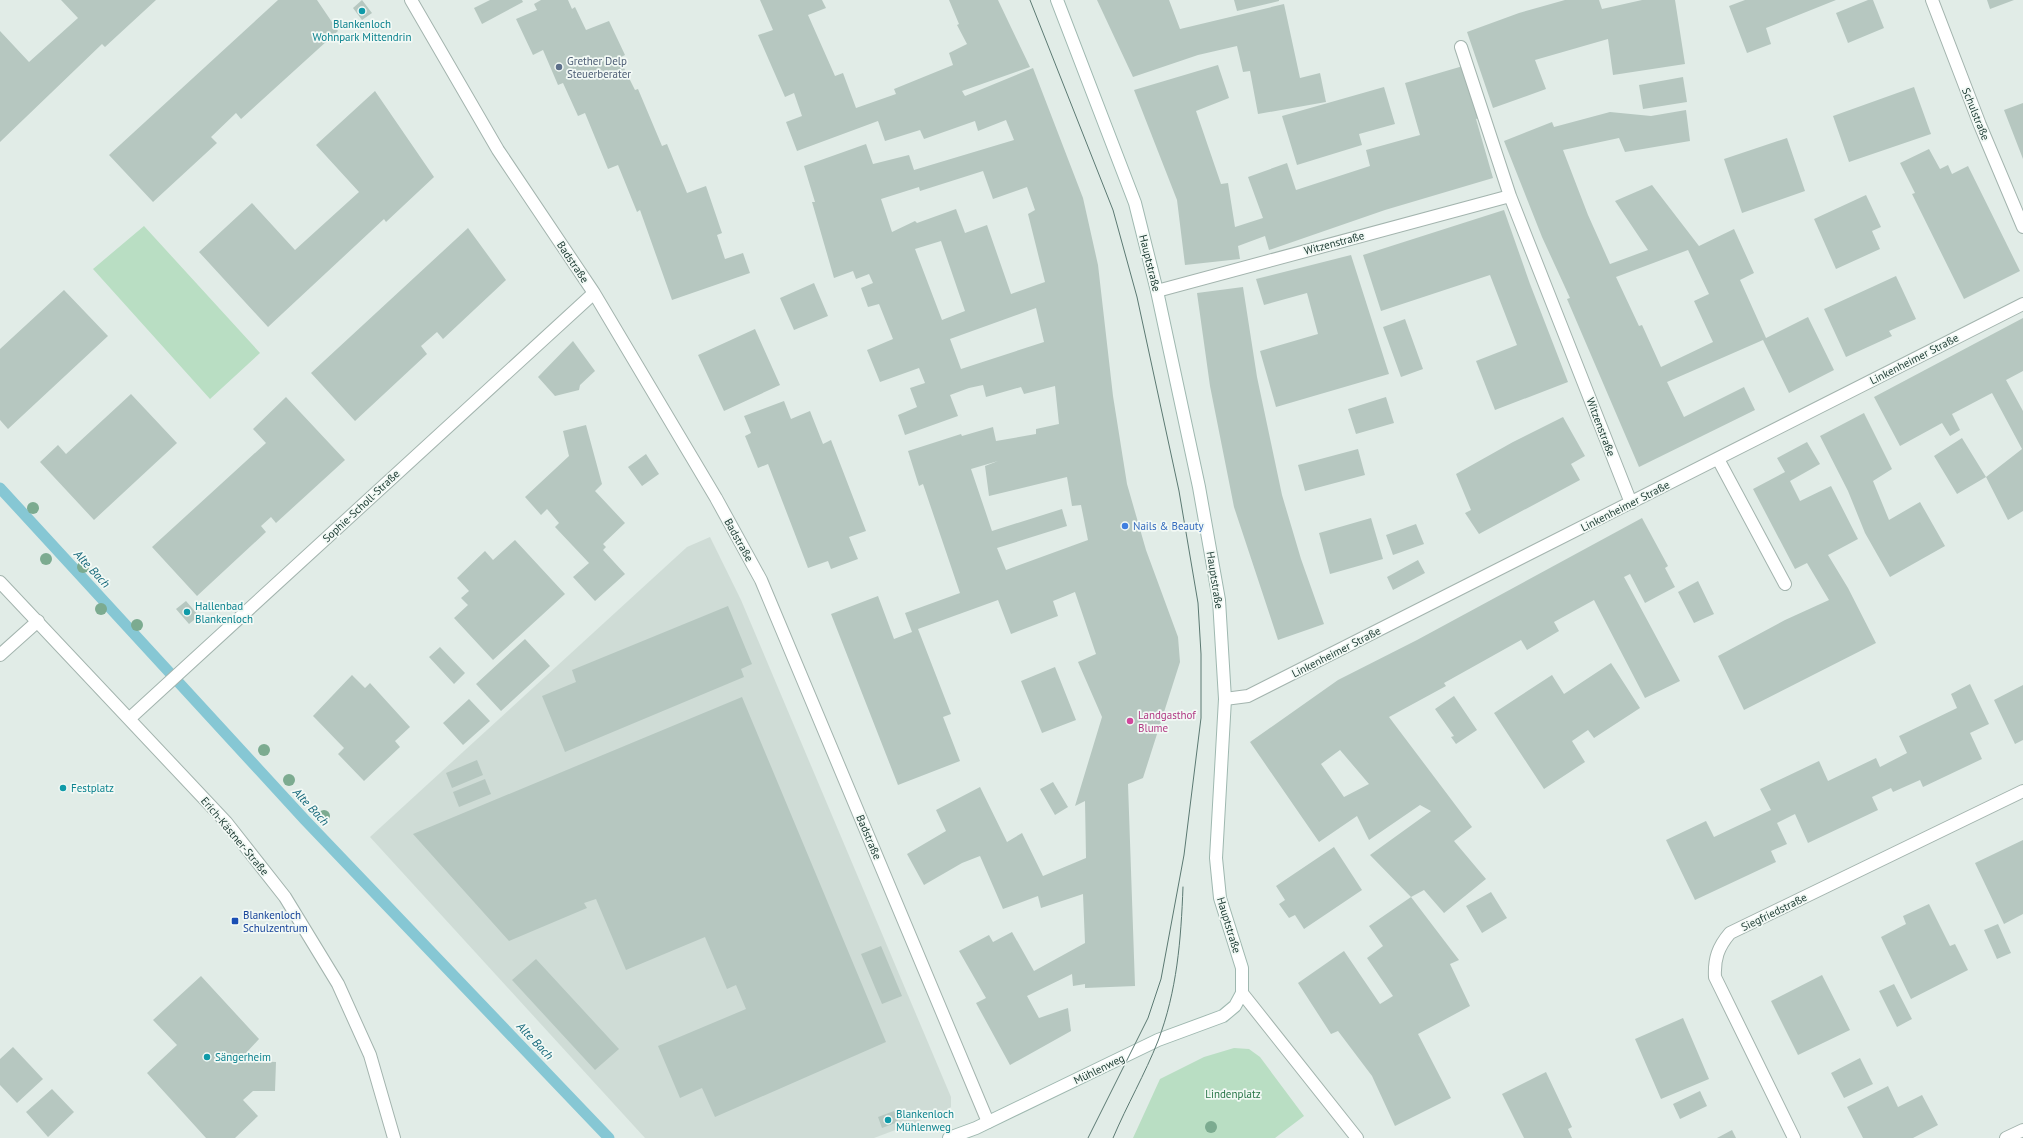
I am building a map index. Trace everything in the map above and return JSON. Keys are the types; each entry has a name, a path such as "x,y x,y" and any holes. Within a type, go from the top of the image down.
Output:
{"street":[{"name":"Badstraße","path":"411,0 498,150 594,293 716,498 761,580 988,1122"},
{"name":"Hauptstraße","path":"1057,0 1135,203 1158,291 1196,476 1219,600 1225,699 1216,858 1220,898 1242,968 1242,993"},
{"name":"Schulstraße","path":"1932,0 1980,126 2023,226"},
{"name":"Witzenstraße","path":"1461,47 1510,196 1631,503"},
{"name":"Witzenstraße","path":"1158,291 1510,196"},
{"name":"Sophie-Scholl-Straße","path":"129,719 594,293"},
{"name":"Linkenheimer Straße","path":"1225,699 1248,696 2023,304"},
{"path":"1718,459 1785,584"},
{"name":"Erich-Kästner-Straße","path":"0,582 226,822 285,897 338,984 370,1055 394,1138"},
{"path":"0,655 38,621"},
{"name":"Siegfriedstraße","path":"1794,1138 1715,977 1714,962 1721,944 1730,933 2023,791"},
{"name":"Mühlenweg","path":"949,1138 988,1122 1158,1040 1223,1016 1235,1006 1242,993"},
{"path":"1242,993 1357,1138"},
{"path":"2006,1138 2023,1130"}],"shaded area":[{"path":"710,537 741,600 951,1097 951,1107 946,1111 874,1138 645,1138 370,837 687,547"}],"green space":[{"path":"144,226 260,353 210,399 93,269"},
{"name":"Lindenplatz","path":"1234,1048 1249,1049 1260,1057 1304,1116 1275,1138 1133,1138 1160,1079 1204,1057"}],"building":[{"path":"61,0 156,0 105,47 102,44 0,142 0,31 29,62 78,18"},
{"path":"278,0 317,0 338,31 241,119 236,113 211,137 217,143 153,202 109,155"},
{"name":"Blankenloch Wohnpark Mittendrin","path":"362,0 372,13 362,20 353,8"},
{"path":"490,0 522,0 523,2 482,24 474,8"},
{"path":"541,0 568,0 572,9 575,7 586,30 609,21 625,55 619,58 635,90 638,89 662,146 667,144 687,193 706,186 722,233 717,235 725,259 743,253 750,273 672,300 640,210 637,212 618,165 608,169 585,113 578,116 563,83 558,85 543,50 533,55 516,19 537,10 534,4"},
{"path":"760,0 822,0 826,8 808,15 835,76 843,73 856,108 896,94 894,89 953,65 949,53 967,44 957,25 959,24 949,0 998,0 1030,67 962,91 965,96 1033,68 1083,198 1098,265 1113,396 1127,484 1146,550 1178,637 1180,662 1143,778 1128,784 1135,986 1085,988 1085,984 1073,986 1072,974 1027,996 1039,1018 1068,1008 1071,1031 1010,1065 976,1003 986,998 959,951 989,935 993,942 1012,932 1034,971 1085,943 1083,894 1041,908 1038,896 1003,909 980,856 962,863 924,885 907,854 946,831 936,810 980,787 1007,842 1022,833 1043,876 1086,858 1085,801 1075,806 1102,717 1078,662 1096,654 1075,592 1053,601 1058,616 1011,634 998,600 918,629 951,714 943,717 960,761 898,785 831,614 878,596 894,639 912,632 905,613 960,593 923,484 919,486 908,451 961,434 962,436 993,427 996,441 1036,434 1036,429 1059,424 1055,386 1024,394 1021,387 986,397 983,385 969,388 950,395 958,416 905,435 898,415 917,407 910,388 925,383 919,368 880,382 867,350 893,339 879,304 868,307 861,288 873,283 869,274 856,279 853,271 834,278 812,202 815,202 804,166 866,144 873,164 909,155 914,170 1014,140 1006,120 978,131 975,121 924,139 920,130 885,141 878,121 797,151 786,122 802,116 794,93 785,97 758,35 773,30","holes":["983,171 993,199 1027,187 1035,210 1028,214 1045,282 1011,294 987,225 965,233 956,209 917,223 915,221 892,232 881,199 919,187 920,191","941,241 965,311 942,320 915,249","1036,308 1044,342 961,369 950,339","998,461 985,466 989,496 1067,477 1072,506 1081,505 1088,540 1006,570 997,548 1067,526 1062,509 992,531 971,469"]},
{"path":"1097,0 1169,0 1180,29 1284,4 1300,78 1320,73 1326,102 1258,114 1250,71 1243,72 1237,46 1198,55 1133,77"},
{"path":"1234,0 1279,0 1279,1 1237,11"},
{"path":"1565,0 1599,0 1602,9 1642,0 1675,0 1685,64 1613,75 1608,39 1535,60 1546,89 1493,108 1467,32 1519,13"},
{"path":"1745,0 1836,0 1766,28 1771,44 1747,53 1729,6"},
{"path":"1868,0 1873,0 1884,28 1848,43 1836,13"},
{"path":"1987,0 2014,0 1990,9"},
{"path":"1218,65 1229,98 1196,111 1221,184 1228,183 1235,227 1263,218 1248,177 1287,163 1296,190 1370,166 1366,150 1420,135 1405,83 1463,66 1479,118 1476,119 1493,178 1385,210 1269,250 1265,236 1238,246 1240,259 1185,265 1177,200 1134,90"},
{"path":"1683,77 1687,102 1643,109 1639,85"},
{"path":"1384,87 1395,124 1359,134 1362,145 1297,165 1282,116"},
{"path":"1914,87 1931,134 1849,162 1833,116"},
{"path":"375,91 434,177 386,222 384,219 268,327 199,252 252,203 295,250 359,192 316,145"},
{"path":"2023,103 2023,159 2004,110"},
{"path":"1686,110 1690,141 1625,152 1619,138 1563,150 1588,215 1610,264 1648,250 1615,201 1652,185 1699,246 1734,229 1754,273 1740,280 1766,338 1808,317 1834,370 1789,393 1763,340 1667,382 1684,417 1744,387 1755,410 1639,467 1567,299 1570,298 1542,237 1504,141 1552,122 1554,127 1610,112 1651,116","holes":["1688,250 1709,294 1694,301 1713,342 1661,367 1642,325 1639,326 1616,277"]},
{"path":"1787,138 1805,191 1742,213 1724,159"},
{"path":"1929,149 1940,169 1948,165 1952,174 1968,166 2020,271 1964,299 1912,194 1915,193 1900,163"},
{"path":"1866,195 1881,227 1872,231 1880,249 1836,269 1814,219"},
{"path":"1504,210 1530,284 1568,382 1495,410 1476,361 1517,345 1490,275 1381,311 1363,255"},
{"path":"468,228 506,280 443,339 437,332 421,346 427,354 355,421 311,373"},
{"path":"1351,255 1389,374 1276,407 1260,351 1318,334 1307,293 1264,305 1256,279"},
{"path":"1896,276 1916,319 1889,331 1892,336 1846,357 1824,309"},
{"path":"814,283 828,316 794,330 780,298"},
{"path":"1243,287 1257,377 1282,495 1301,559 1324,624 1278,640 1234,507 1210,386 1197,293"},
{"path":"64,290 108,336 8,429 0,420 0,349"},
{"path":"2023,318 2023,371 2006,380 2023,411 2023,511 2008,520 1986,477 2022,449 1992,393 1952,414 1960,430 1950,436 1942,423 1900,446 1874,397"},
{"path":"1405,319 1423,369 1401,377 1383,327"},
{"path":"755,329 780,385 724,411 698,355"},
{"path":"573,341 595,371 580,385 579,390 555,396 538,377"},
{"path":"131,394 177,443 94,520 40,462 58,445 66,454"},
{"path":"286,397 345,460 276,523 271,517 261,526 266,532 197,596 152,547 266,443 253,429"},
{"path":"1386,397 1394,423 1356,434 1348,409"},
{"path":"784,401 791,419 810,411 823,444 831,440 866,531 849,537 858,559 831,569 828,561 808,568 768,464 758,468 745,436 751,433 744,416"},
{"path":"1864,413 1892,469 1873,481 1889,520 1920,502 1945,546 1890,577 1865,533 1848,491 1820,436"},
{"path":"1563,417 1585,456 1571,464 1580,480 1479,534 1465,513 1471,510 1456,474 1513,442"},
{"path":"586,425 602,484 595,491 625,523 603,544 606,547 603,550 625,574 595,601 573,577 589,563 555,527 559,523 547,509 541,515 525,497 569,456 563,431"},
{"path":"1962,438 1986,477 1957,494 1934,456"},
{"path":"1807,442 1820,464 1790,481 1800,501 1831,486 1858,539 1828,555 1848,588 1876,643 1744,710 1718,656 1785,620 1829,600 1807,563 1795,569 1753,489 1785,472 1777,458"},
{"path":"1358,449 1365,475 1305,491 1298,465"},
{"path":"646,454 659,474 642,486 628,467"},
{"path":"1371,518 1383,559 1330,574 1319,533"},
{"path":"1642,518 1668,566 1665,568 1675,587 1645,603 1630,574 1624,577 1680,681 1645,698 1594,600 1554,622 1559,631 1527,650 1521,640 1444,683 1446,686 1389,717 1472,827 1454,841 1486,879 1444,913 1424,890 1411,897 1370,855 1431,811 1420,805 1369,840 1357,816 1319,842 1250,742 1338,680 1417,640","holes":["1340,750 1369,784 1344,797 1321,764"]},
{"path":"1416,524 1424,544 1393,555 1386,535"},
{"path":"515,540 565,594 493,660 454,618 468,605 461,598 469,591 457,578 485,551 493,560"},
{"path":"1418,560 1425,573 1393,590 1387,577"},
{"path":"1698,581 1714,614 1694,623 1678,592"},
{"name":"Hallenbad Blankenloch","path":"186,601 199,616 189,624 176,609"},
{"path":"728,606 752,664 741,669 744,677 565,752 542,696 576,682 572,670"},
{"path":"525,639 550,666 501,711 476,684"},
{"path":"440,647 465,673 454,684 429,657"},
{"path":"1611,663 1640,708 1594,738 1588,730 1572,741 1585,762 1544,789 1494,713 1552,675 1564,694"},
{"path":"1055,667 1076,720 1042,733 1021,681"},
{"path":"352,675 365,688 370,683 410,727 395,741 400,747 364,781 338,754 344,748 313,716"},
{"path":"1970,684 1989,724 1970,733 1982,759 1923,787 1920,780 1893,792 1891,788 1872,797 1878,810 1808,843 1795,814 1777,823 1787,844 1771,851 1776,862 1695,900 1666,840 1706,821 1714,837 1771,810 1760,789 1819,761 1828,781 1876,758 1880,767 1907,753 1899,736 1957,708 1951,694"},
{"path":"2023,685 2023,740 2015,744 1994,700"},
{"path":"1454,696 1477,730 1456,744 1451,737 1454,736 1435,709"},
{"path":"742,697 886,1042 715,1117 702,1088 680,1098 658,1046 746,1009 736,985 727,989 705,937 626,970 596,899 584,903 587,908 509,941 413,834"},
{"path":"469,699 490,721 463,745 443,723"},
{"path":"477,760 483,775 452,788 446,773"},
{"path":"485,779 491,794 459,807 453,792"},
{"path":"1053,782 1068,807 1055,815 1040,789"},
{"path":"2023,840 2023,914 2004,924 1975,863"},
{"path":"1334,847 1362,890 1304,929 1295,915 1289,918 1279,904 1285,900 1276,886"},
{"path":"1491,892 1507,918 1482,933 1466,906"},
{"path":"1411,897 1459,960 1450,964 1470,1006 1418,1034 1451,1098 1395,1126 1372,1076 1338,1031 1331,1034 1298,983 1344,951 1380,1004 1393,996 1367,958 1383,946 1369,926"},
{"path":"1929,904 1950,946 1955,944 1968,970 1911,999 1881,937 1906,924 1903,916"},
{"path":"1998,924 2011,953 1997,959 1984,930"},
{"path":"881,946 902,996 882,1004 861,954"},
{"path":"536,959 619,1049 595,1070 512,980"},
{"path":"1822,975 1850,1030 1798,1055 1771,1001"},
{"name":"Sängerheim","path":"201,976 259,1039 246,1053 254,1061 276,1062 275,1091 253,1091 243,1100 258,1116 235,1138 206,1138 147,1073 177,1045 153,1020"},
{"path":"1894,984 1912,1019 1897,1027 1879,991"},
{"path":"1683,1018 1709,1079 1661,1099 1635,1039"},
{"path":"13,1047 43,1079 17,1103 0,1085 0,1059"},
{"path":"1860,1058 1873,1084 1844,1098 1831,1073"},
{"path":"1546,1072 1572,1127 1568,1129 1572,1138 1524,1138 1502,1094"},
{"path":"1888,1086 1898,1107 1922,1095 1938,1125 1913,1138 1863,1138 1847,1107"},
{"path":"52,1089 74,1112 48,1137 26,1112"},
{"path":"1700,1091 1707,1106 1680,1119 1673,1104"},
{"name":"Blankenloch Mühlenweg","path":"894,1111 898,1122 882,1128 878,1117"},
{"path":"1732,1130 1736,1138 1717,1138"}],"waterway":[{"name":"Alte Bach","path":"0,488 305,820 609,1138"}],"tram line":[{"path":"1030,0 1113,210 1137,297 1179,491 1198,603 1201,654 1201,718 1184,855 1161,979 1148,1018 1088,1138"},
{"path":"1113,1138 1153,1053 1170,1003 1177,965 1183,887"}],"place":[{"name":"Blankenloch Wohnpark Mittendrin","path":"362,11"},
{"name":"Grether Delp Steuerberater","path":"559,67"},
{"name":"Nails & Beauty","path":"1125,526"},
{"name":"Hallenbad Blankenloch","path":"187,612"},
{"name":"Landgasthof Blume","path":"1130,721"},
{"name":"Festplatz","path":"63,788"},
{"name":"Blankenloch Schulzentrum","path":"235,921"},
{"name":"Sängerheim","path":"207,1057"},
{"name":"Blankenloch Mühlenweg","path":"888,1120"}]}
